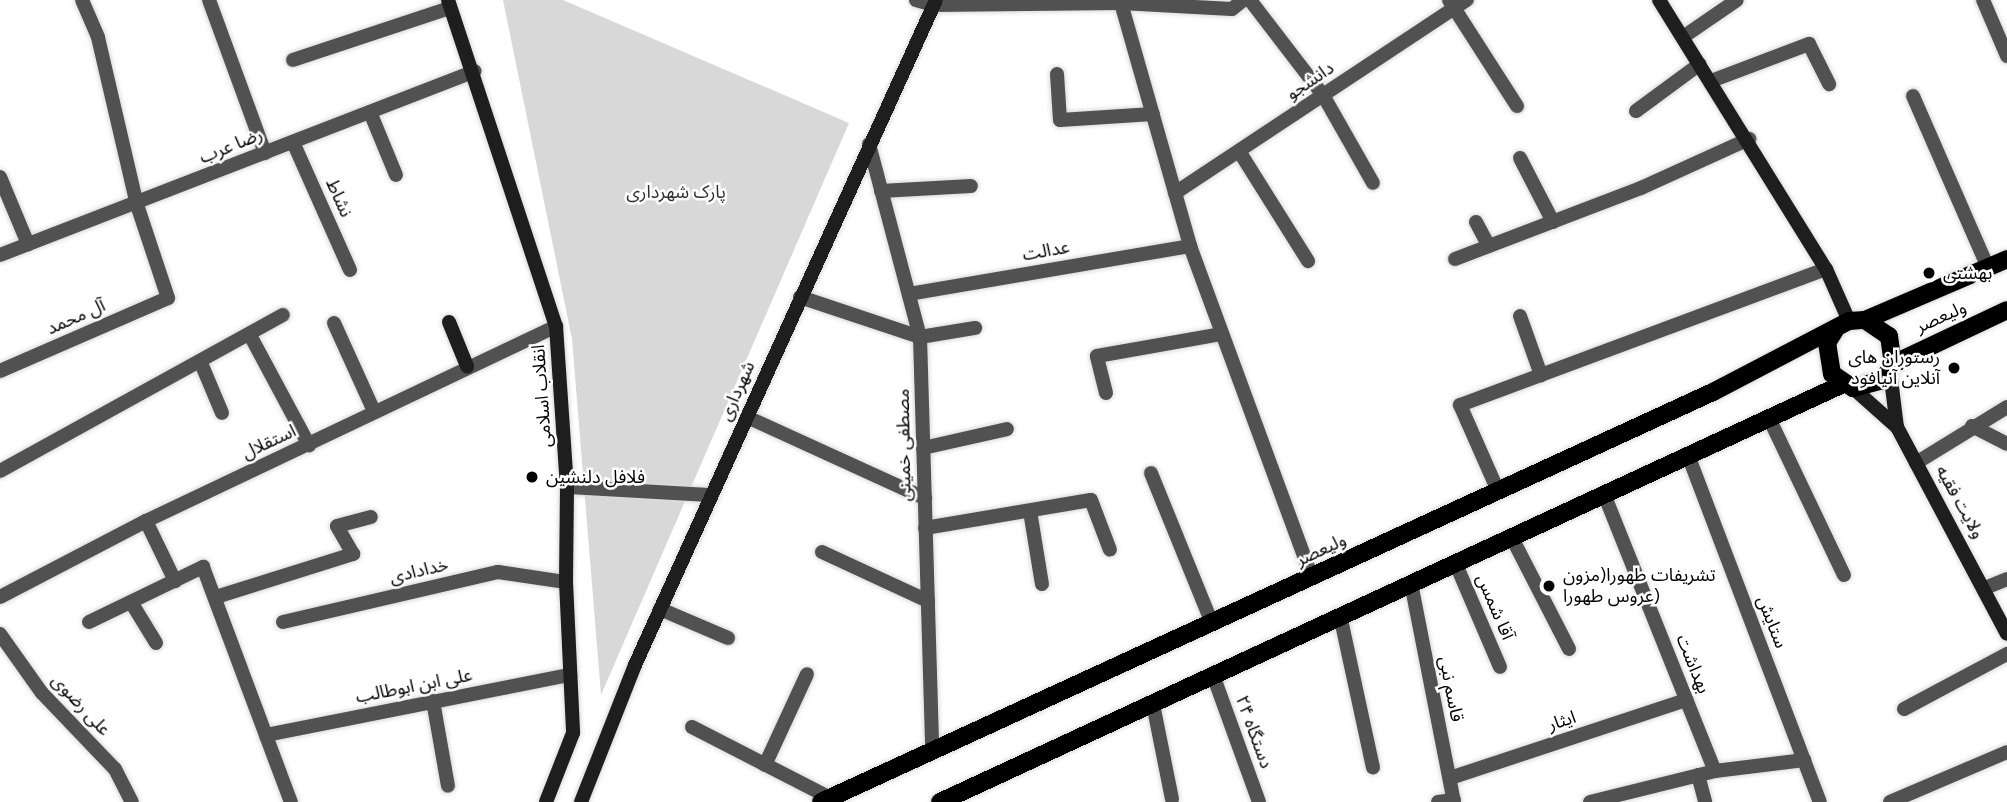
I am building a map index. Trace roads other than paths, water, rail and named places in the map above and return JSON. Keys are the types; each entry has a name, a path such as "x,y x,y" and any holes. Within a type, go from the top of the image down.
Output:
{"main road":[{"path":"942,802 1769,418 1848,386 1874,386 1891,368 1889,336 1850,324 1826,269 1749,139 1659,0"},
{"name":"شهرداری","path":"581,802 660,609 935,3"},
{"name":"انقلاب اسلامی","path":"449,4 475,71 556,326 567,487 566,582 572,733 547,802"},
{"name":"ولیعصر","path":"826,800 1498,491 1850,324 2007,259"},
{"name":"ولیعصر","path":"1891,368 2007,310"},
{"path":"449,322 467,366"},
{"path":"1848,386 1832,374 1826,359 1827,343 1850,324"},
{"name":"ولایت فقیه","path":"1891,368 1897,427 1985,588 2007,634"},
{"name":"ولایت فقیه","path":"1848,386 1897,427"}],"street":[{"path":"82,0 98,37 137,205"},
{"path":"209,0 265,153"},
{"path":"916,0 935,3 1121,3 1232,9 1243,0"},
{"path":"1250,0 1323,95 1373,183"},
{"path":"1683,37 1737,0"},
{"path":"1983,0 2007,56"},
{"path":"1121,3 1190,246 1312,577"},
{"path":"1457,3 1517,106"},
{"name":"دانشجو","path":"1175,193 1457,3"},
{"path":"293,60 449,4"},
{"path":"1711,81 1809,44 1829,84"},
{"path":"1636,111 1700,64"},
{"name":"رضا عرب","path":"0,255 137,205 475,71"},
{"path":"1056,74 1060,120 1153,114"},
{"path":"1913,96 1988,268"},
{"path":"370,113 396,175"},
{"path":"1455,259 1553,222 1749,139"},
{"name":"نشاط","path":"293,142 350,270"},
{"name":"مصطفی خمینی","path":"869,145 920,337 932,752"},
{"path":"1239,151 1308,261"},
{"path":"1520,158 1553,222"},
{"path":"0,177 28,244"},
{"path":"881,191 971,186"},
{"name":"آل محمد","path":"0,371 168,298 137,205"},
{"path":"1476,222 1489,246"},
{"name":"عدالت","path":"909,294 1190,246"},
{"path":"1498,491 1460,405 1826,269"},
{"path":"800,297 920,337 975,328"},
{"path":"0,471 251,337 283,315"},
{"path":"1520,316 1541,375"},
{"path":"334,323 374,411"},
{"name":"استقلال","path":"0,597 146,521 309,445 467,366 556,326"},
{"path":"1106,393 1097,356 1222,334"},
{"path":"251,337 309,445"},
{"path":"201,363 222,413"},
{"path":"1916,463 1972,426 2007,407"},
{"path":"747,417 925,498"},
{"path":"1769,418 1844,575"},
{"path":"1972,426 2007,444"},
{"path":"923,448 1006,429"},
{"name":"ستایش","path":"1688,455 1820,802"},
{"path":"1151,473 1212,623"},
{"path":"567,487 712,495"},
{"name":"بهداشت","path":"1604,494 1715,771"},
{"path":"925,528 1094,501 1111,550"},
{"path":"1030,511 1042,584"},
{"path":"216,597 353,554 337,526 371,517"},
{"path":"146,521 175,581"},
{"path":"1511,536 1569,649"},
{"path":"822,552 928,601"},
{"name":"آقا شمس","path":"1455,562 1500,667"},
{"path":"89,622 203,567 291,802"},
{"name":"خدادادی","path":"283,622 498,572 566,582"},
{"path":"1985,588 2007,579"},
{"name":"قاسم نبی","path":"1411,583 1454,801"},
{"path":"131,602 156,643"},
{"path":"660,609 728,638"},
{"path":"1340,615 1373,767"},
{"name":"علی رضوی","path":"0,634 42,693 115,769 132,802"},
{"path":"1904,709 2007,654"},
{"path":"765,765 807,674"},
{"name":"علی ابن ابوطالب","path":"266,735 570,675"},
{"name":"۲۴ دستگاه","path":"1213,675 1259,802"},
{"name":"ایثار","path":"1450,778 1686,699"},
{"path":"433,701 449,786"},
{"path":"1153,704 1172,799"},
{"path":"692,727 826,800"},
{"path":"1890,802 2007,752"},
{"path":"1590,802 1715,771 1804,760"},
{"path":"1698,775 1705,802"},
{"path":"1438,802 1454,801"}],"place":[{"name":"بهشتی","path":"1929,273"},
{"name":"رستوران های آنلاین آنیافود","path":"1954,368"},
{"name":"فلافل دلنشین","path":"532,477"},
{"name":"تشریفات طهورا(مزون عروس طهورا)","path":"1549,586"}],"park label":[{"name":"پارک شهرداری","path":"676,192"}]}
